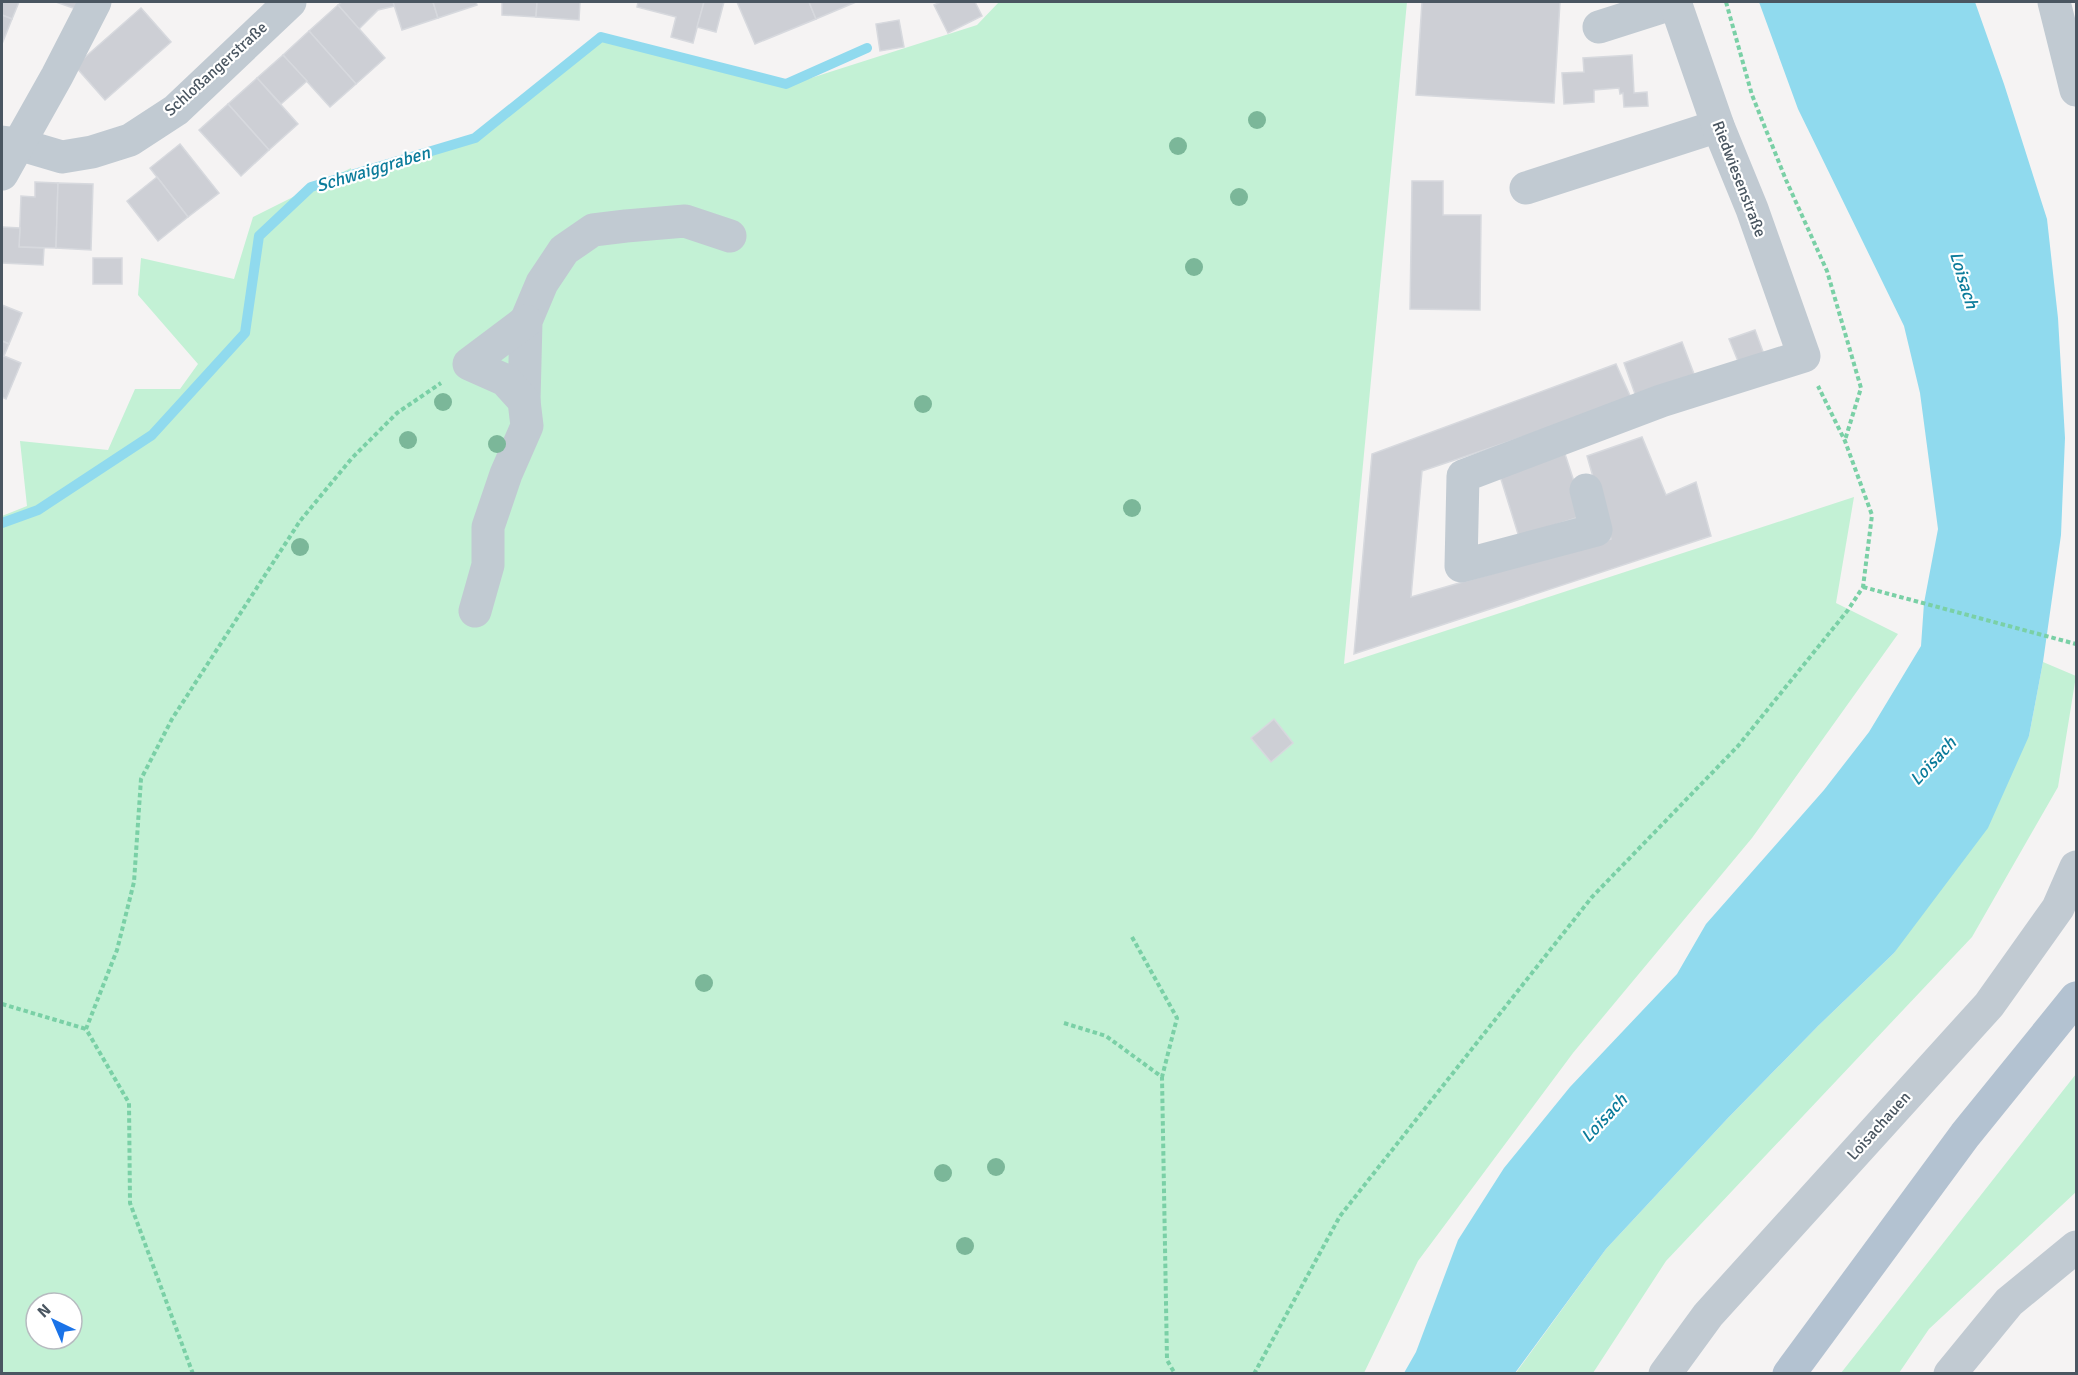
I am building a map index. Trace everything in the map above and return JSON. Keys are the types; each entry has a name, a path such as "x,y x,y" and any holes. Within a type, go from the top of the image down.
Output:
{"main road":[{"path":"1789,1374 1965,1135 2076,998"}],"street":[{"path":"2,174 10,143 57,76 95,2"},
{"name":"Schloßangerstraße","path":"10,143 62,157 92,152 130,140 176,110 290,2"},
{"path":"2054,2 2076,90"},
{"path":"1599,27 1675,3"},
{"name":"Riedwiesenstraße","path":"1675,3 1718,126 1752,209 1804,356"},
{"path":"1526,188 1718,126"},
{"path":"475,611 488,565 488,527 506,474 527,426 524,400 526,321 542,283 564,250 593,230 685,221 730,236"},
{"path":"524,400 506,381 468,364 526,321"},
{"path":"1586,490 1596,530 1461,566 1463,476 1661,401 1804,356"},
{"name":"Loisachauen","path":"1665,1374 1708,1315 1989,1005 2058,908 2076,867"},
{"path":"1950,1374 2009,1302 2076,1247"}],"path":[{"path":"1726,2 1752,94 1786,180 1827,271 1861,388 1845,441"},
{"path":"1254,1374 1340,1216 1592,897 1738,746 1848,610 1863,587 1872,515 1845,441 1804,356"},
{"path":"86,1029 117,950 134,882 141,779 172,719 300,521 351,458 397,412 468,364"},
{"path":"1863,587 2076,644"},
{"path":"1132,937 1177,1018 1162,1077 1167,1360 1175,1374"},
{"path":"2,1004 86,1029 129,1103 130,1203 193,1374"},
{"path":"1064,1023 1106,1036 1162,1077"}],"green space":[{"path":"999,2 1407,2 1344,664 1854,497 1836,603 1898,634 1752,838 1573,1053 1418,1261 1364,1373 2,1374 2,516 27,506 20,441 108,450 135,389 180,389 198,364 138,295 141,258 234,279 253,217 351,168 351,176 476,140 602,40 786,86 977,25"},
{"path":"2043,662 2076,676 2058,787 1972,937 1666,1261 1593,1373 1515,1374 1606,1249 1727,1119 1818,1026 1894,953 2029,736"},
{"path":"2076,1074 2076,1192 1929,1329 1899,1373 1841,1373"}],"water":[{"name":"Loisach","path":"1759,2 1975,2 2047,219 2058,318 2065,438 2061,535 2043,662 2029,736 1988,828 1894,953 1818,1026 1727,1119 1606,1249 1515,1373 1404,1373 1416,1352 1458,1240 1504,1168 1570,1087 1677,974 1706,924 1824,790 1869,732 1921,646 1924,603 1938,529 1920,393 1904,326 1798,109"}],"building":[{"path":"2,2 19,2 12,19 2,15"},
{"path":"56,2 79,2 76,9"},
{"path":"342,2 393,2 395,6 378,10 359,29 338,5"},
{"path":"393,2 433,2 438,18 402,30"},
{"path":"433,2 476,2 477,5 438,18"},
{"path":"502,2 537,2 536,17 502,15"},
{"path":"537,2 580,2 579,20 536,17"},
{"path":"638,2 704,2 693,43 671,37 676,17 637,7"},
{"path":"704,2 724,2 716,32 697,27"},
{"path":"737,2 809,2 816,19 755,44"},
{"path":"809,2 856,2 816,19"},
{"path":"941,2 975,2 982,16 948,33 934,5"},
{"path":"1422,2 1560,2 1554,103 1416,95"},
{"path":"338,5 385,58 356,84 309,31"},
{"path":"141,8 171,42 105,100 75,66"},
{"path":"2,15 12,19 2,44"},
{"path":"899,20 904,47 880,51 876,24"},
{"path":"309,31 356,84 330,107 283,55"},
{"path":"283,55 307,81 281,104 257,78"},
{"path":"1632,55 1634,93 1647,92 1648,106 1624,107 1623,93 1620,94 1619,88 1594,90 1594,102 1564,104 1562,73 1584,72 1583,58"},
{"path":"257,78 298,124 269,150 228,104"},
{"path":"228,104 269,150 241,176 199,130"},
{"path":"180,144 219,193 188,217 150,168"},
{"path":"157,177 188,217 158,241 127,201"},
{"path":"1412,181 1443,181 1443,215 1481,215 1480,310 1410,309"},
{"path":"35,182 58,183 56,248 19,247 21,196 35,197"},
{"path":"58,183 93,184 91,250 56,248"},
{"path":"2,227 20,228 19,247 44,248 43,265 2,263"},
{"path":"93,258 122,258 122,284 93,284"},
{"path":"2,305 22,313 9,344 2,341"},
{"path":"1755,330 1765,357 1740,366 1729,339"},
{"path":"2,341 9,344 4,356 21,363 6,399 2,397"},
{"path":"1682,342 1697,382 1635,394 1624,363"},
{"path":"1616,364 1632,400 1422,471 1411,597 1611,539 1587,456 1642,437 1666,495 1696,482 1711,536 1354,654 1372,454"},
{"path":"1565,454 1585,515 1519,537 1500,476"},
{"path":"1274,719 1293,743 1271,762 1251,738"}],"waterway":[{"name":"Schwaiggraben","path":"2,523 38,510 152,435 245,333 259,236 311,187 475,138 601,37 786,84 867,48"}]}
